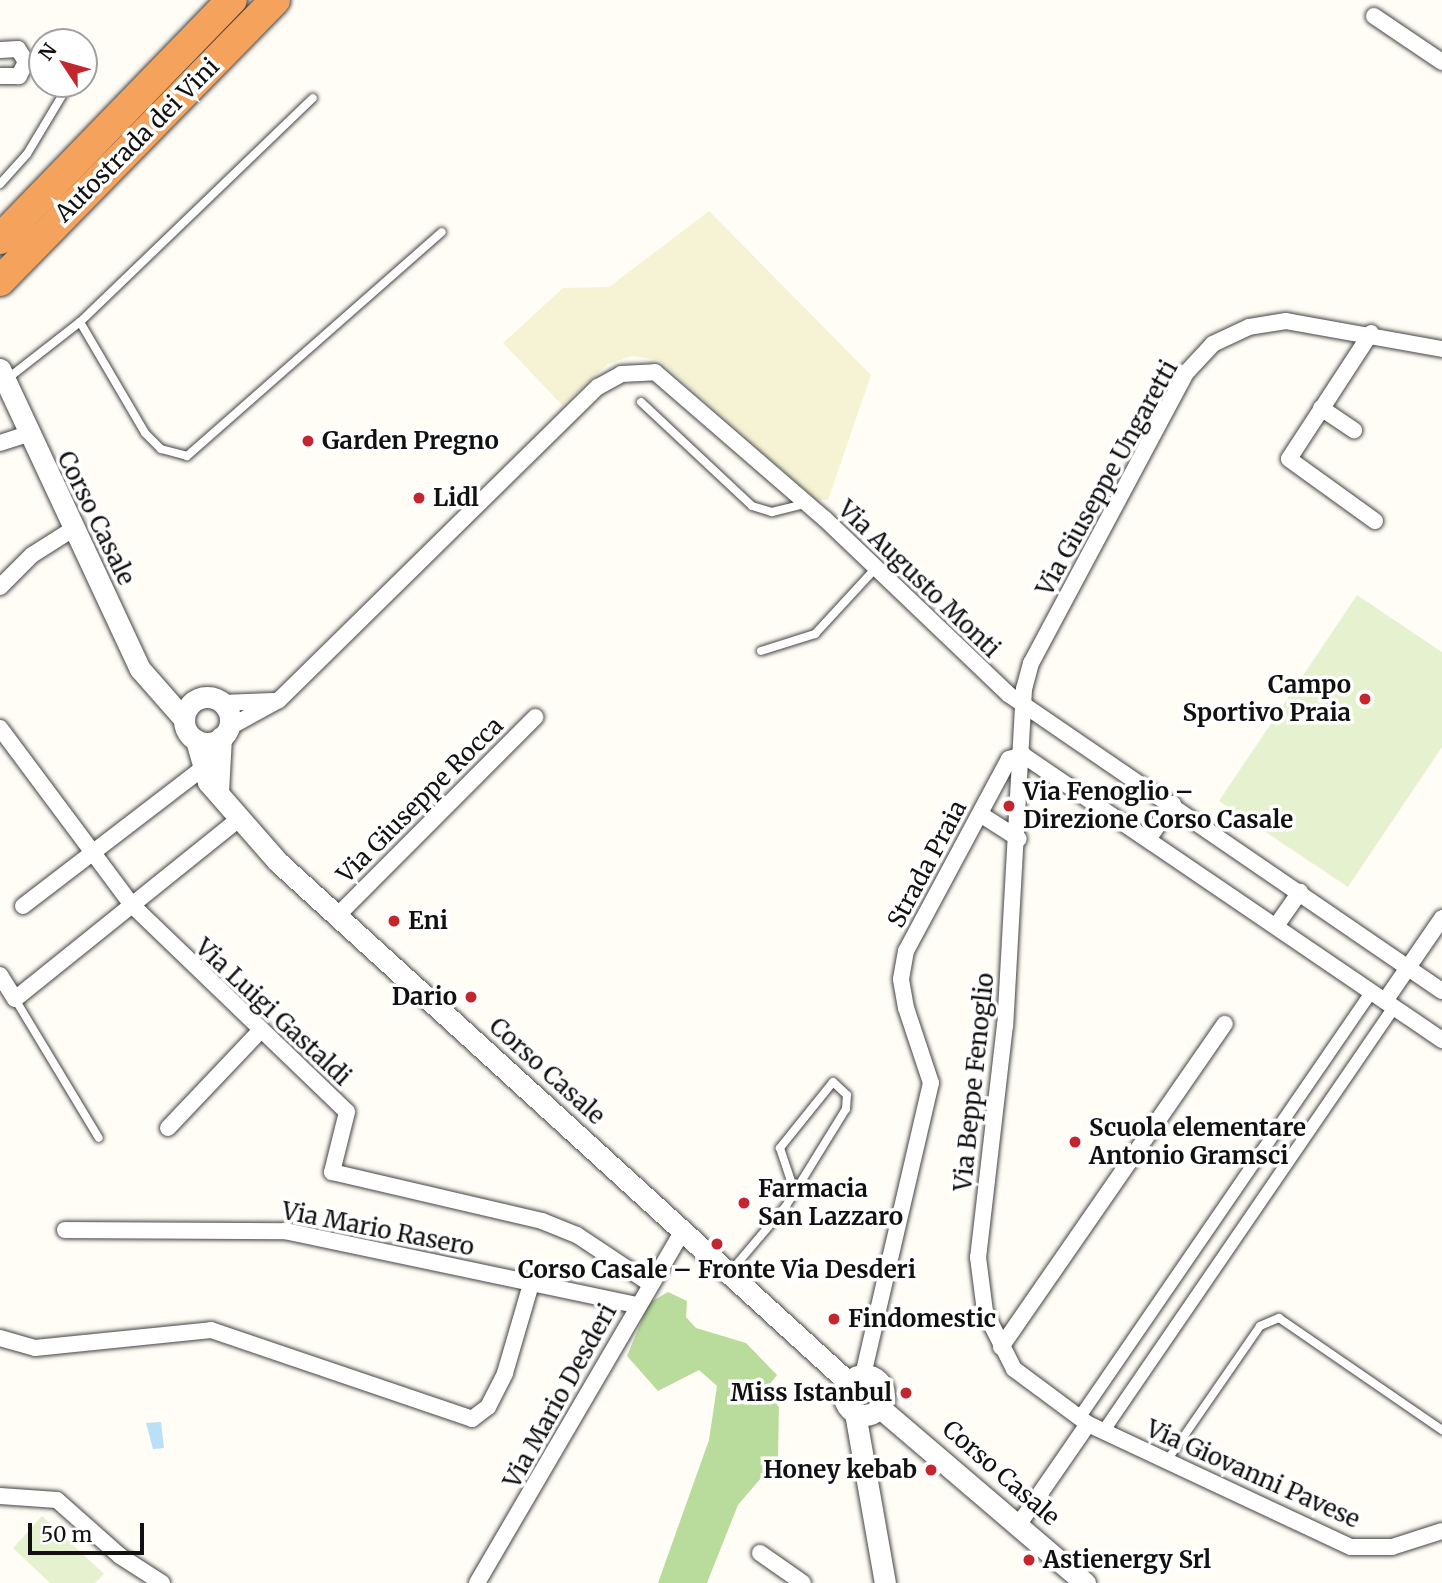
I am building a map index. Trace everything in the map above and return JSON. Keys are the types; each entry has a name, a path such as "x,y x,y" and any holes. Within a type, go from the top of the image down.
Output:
{"highway":[{"name":"Autostrada dei Vini","path":"0,239 232,0"},
{"name":"Autostrada dei Vini","path":"0,281 275,0"}],"street":[{"path":"1374,16 1442,62"},
{"path":"0,50 18,49 26,62 19,76 0,76"},
{"name":"Via Giuseppe Ungaretti","path":"1024,700 1038,651 1186,373 1213,344 1249,327 1286,321 1371,333 1442,349"},
{"path":"1371,333 1321,408 1290,463 1375,520"},
{"path":"197,699 184,719 196,740 224,733 279,700 588,396 621,374 666,377 807,503"},
{"name":"Corso Casale","path":"3,375 27,434 152,685 184,719"},
{"path":"1321,408 1354,430"},
{"path":"0,443 27,434"},
{"name":"Via Augusto Monti","path":"807,503 990,679 1442,991"},
{"path":"0,587 73,529"},
{"path":"152,685 197,699 222,703 279,700"},
{"name":"Via Beppe Fenoglio","path":"1024,700 1019,839 978,1257 985,1312 1001,1347 1035,1388 1084,1421"},
{"path":"218,792 224,733 222,703"},
{"name":"Via Giuseppe Rocca","path":"337,915 535,717"},
{"name":"Via Luigi Gastaldi","path":"0,728 132,905 346,1112 332,1172 542,1221 577,1235 649,1283"},
{"name":"Corso Casale","path":"196,740 202,768 239,819 337,915 730,1272 855,1379 882,1387 879,1407 1019,1524 1084,1583"},
{"path":"1023,755 1442,1040"},
{"name":"Strada Praia","path":"855,1379 932,1083 906,1008 901,979 906,951 1009,759 1023,755"},
{"path":"23,906 202,768"},
{"path":"1148,839 1173,804"},
{"path":"980,814 1019,839"},
{"path":"0,975 15,999 239,819"},
{"path":"1276,926 1300,892"},
{"path":"1019,1524 1084,1421 1442,918"},
{"path":"1103,1432 1384,1000"},
{"path":"1001,1347 1225,1024"},
{"path":"168,1128 260,1031"},
{"name":"Via Mario Rasero","path":"65,1230 285,1231 636,1305"},
{"name":"Via Mario Desderi","path":"477,1583 636,1305 683,1230"},
{"path":"0,1338 35,1348 211,1330 472,1419 484,1413 505,1373 531,1284"},
{"path":"855,1379 844,1399 855,1413 885,1583"},
{"path":"855,1413 879,1407"},
{"name":"Via Giovanni Pavese","path":"1084,1421 1351,1547 1392,1547 1442,1531"},
{"path":"0,1496 57,1500 162,1583"},
{"path":"760,1553 803,1583"}],"lane":[{"path":"3,375 80,322 313,97"},
{"path":"0,184 27,154 61,98"},
{"path":"80,322 145,433 161,449 187,456 442,232"},
{"name":"Via Augusto Monti","path":"640,402 752,506 772,512 807,503"},
{"path":"761,652 815,634 875,569"},
{"path":"15,999 99,1138"},
{"path":"730,1272 794,1190 846,1109 846,1096 833,1082 780,1148 794,1190"},
{"path":"1166,1462 1260,1326 1279,1318 1442,1430"}],"shaded area":[{"path":"709,211 871,375 828,500 816,500 659,360 632,356 608,364 562,405 503,343 563,288 609,287"}],"green space":[{"name":"Campo Sportivo Praia","path":"1357,595 1442,652 1442,747 1348,887 1219,801"},
{"path":"668,1292 687,1301 686,1317 696,1328 746,1343 777,1375 765,1390 779,1407 778,1458 738,1505 707,1583 658,1583 709,1440 717,1386 699,1370 658,1391 627,1356 649,1303"},
{"path":"42,1516 104,1574 95,1583 50,1583 13,1548"}],"water":[{"path":"161,1422 164,1448 153,1449 146,1423"}],"place":[{"name":"Garden Pregno","path":"308,441"},
{"name":"Lidl","path":"419,498"},
{"name":"Campo Sportivo Praia","path":"1365,699"},
{"name":"Via Fenoglio – Direzione Corso Casale","path":"1009,806"},
{"name":"Eni","path":"394,921"},
{"name":"Dario","path":"471,997"},
{"name":"Scuola elementare Antonio Gramsci","path":"1075,1142"},
{"name":"Farmacia San Lazzaro","path":"744,1203"},
{"name":"Corso Casale – Fronte Via Desderi","path":"717,1244"},
{"name":"Findomestic","path":"834,1319"},
{"name":"Miss Istanbul","path":"906,1393"},
{"name":"Honey kebab","path":"931,1470"},
{"name":"Astienergy Srl","path":"1029,1560"}]}
